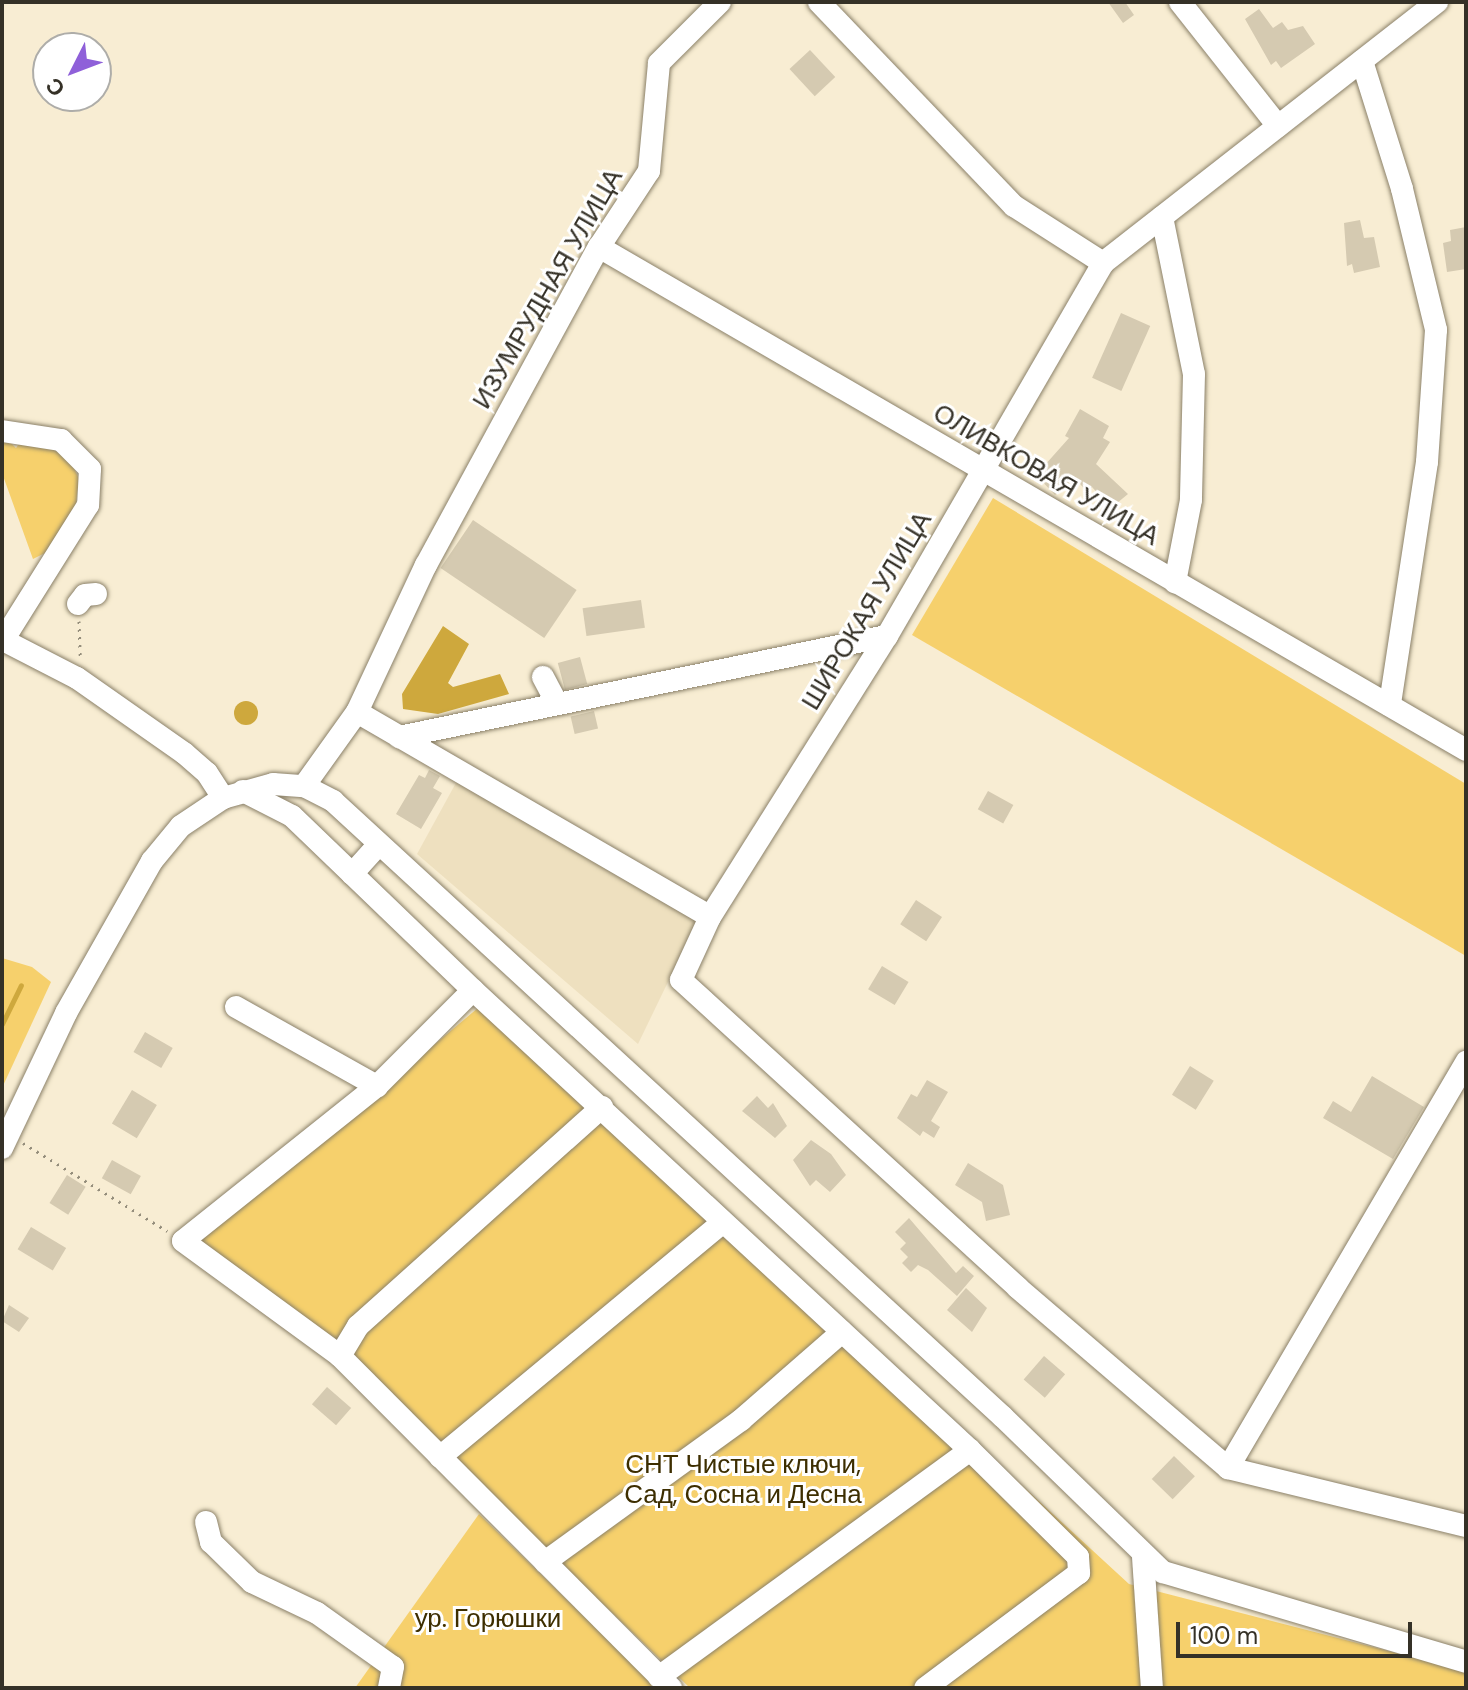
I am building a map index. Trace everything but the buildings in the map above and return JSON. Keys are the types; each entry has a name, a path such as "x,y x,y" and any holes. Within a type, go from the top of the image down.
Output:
{"street":[{"name":"ИЗУМРУДНАЯ УЛИЦА","path":"357,712 426,565 599,247 649,171 659,63 720,2"},
{"path":"819,2 1014,206 1103,263"},
{"path":"1180,2 1278,126"},
{"name":"ШИРОКАЯ УЛИЦА","path":"1228,1468 1006,1278 681,980 710,917 887,636 1103,263 1437,2"},
{"path":"1362,61 1402,189 1436,330 1427,462 1390,705"},
{"path":"1162,217 1194,374 1191,500 1175,582"},
{"name":"ОЛИВКОВАЯ УЛИЦА","path":"599,247 1466,750"},
{"path":"2,431 61,440 90,469 88,505 3,641 77,678 184,753 233,795 292,816 469,997 602,1107 722,1223 970,1450 1078,1557 1079,1573 925,1688"},
{"path":"399,737 556,701 887,636"},
{"path":"543,677 556,701"},
{"path":"304,786 357,712 710,917"},
{"path":"4,1143 66,1013 152,861 181,826 233,795 273,784 304,786 333,801 1003,1417 1143,1557 1163,1572 1466,1662"},
{"path":"352,874 379,844"},
{"path":"469,997 377,1086 183,1241 340,1356 665,1682 970,1450"},
{"path":"236,1007 377,1086"},
{"path":"1466,1062 1228,1468 1466,1526"},
{"path":"340,1356 358,1326 602,1107"},
{"path":"440,1457 722,1223"},
{"path":"545,1562 741,1420 842,1332"},
{"path":"206,1522 211,1542 252,1582 317,1613 393,1667 389,1688"},
{"path":"1143,1557 1152,1688"}],"path":[{"path":"4,1143 183,1241"}],"shaded area":[{"path":"443,626 469,644 448,683 453,687 500,674 509,694 438,714 403,709 402,694"},
{"path":"246,701 257,708 258,713 251,724 246,725 235,718 234,713 241,702"},
{"path":"457,781 697,922 638,1044 417,854"}],"green space":[{"path":"27,433 70,460 79,479 75,511 53,549 33,559 2,473 2,434 16,448"},
{"path":"993,498 1466,784 1466,956 912,635"},
{"path":"2,958 32,967 51,982 2,1088"},
{"name":"СНТ Чистые ключи, Сад, Сосна и Десна","path":"491,997 1129,1584 1466,1671 1466,1688 690,1688 342,1352 196,1245"},
{"name":"ур. Горюшки","path":"479,1514 657,1688 355,1688"}],"waterway":[{"path":"2,1024 21,985"}]}
